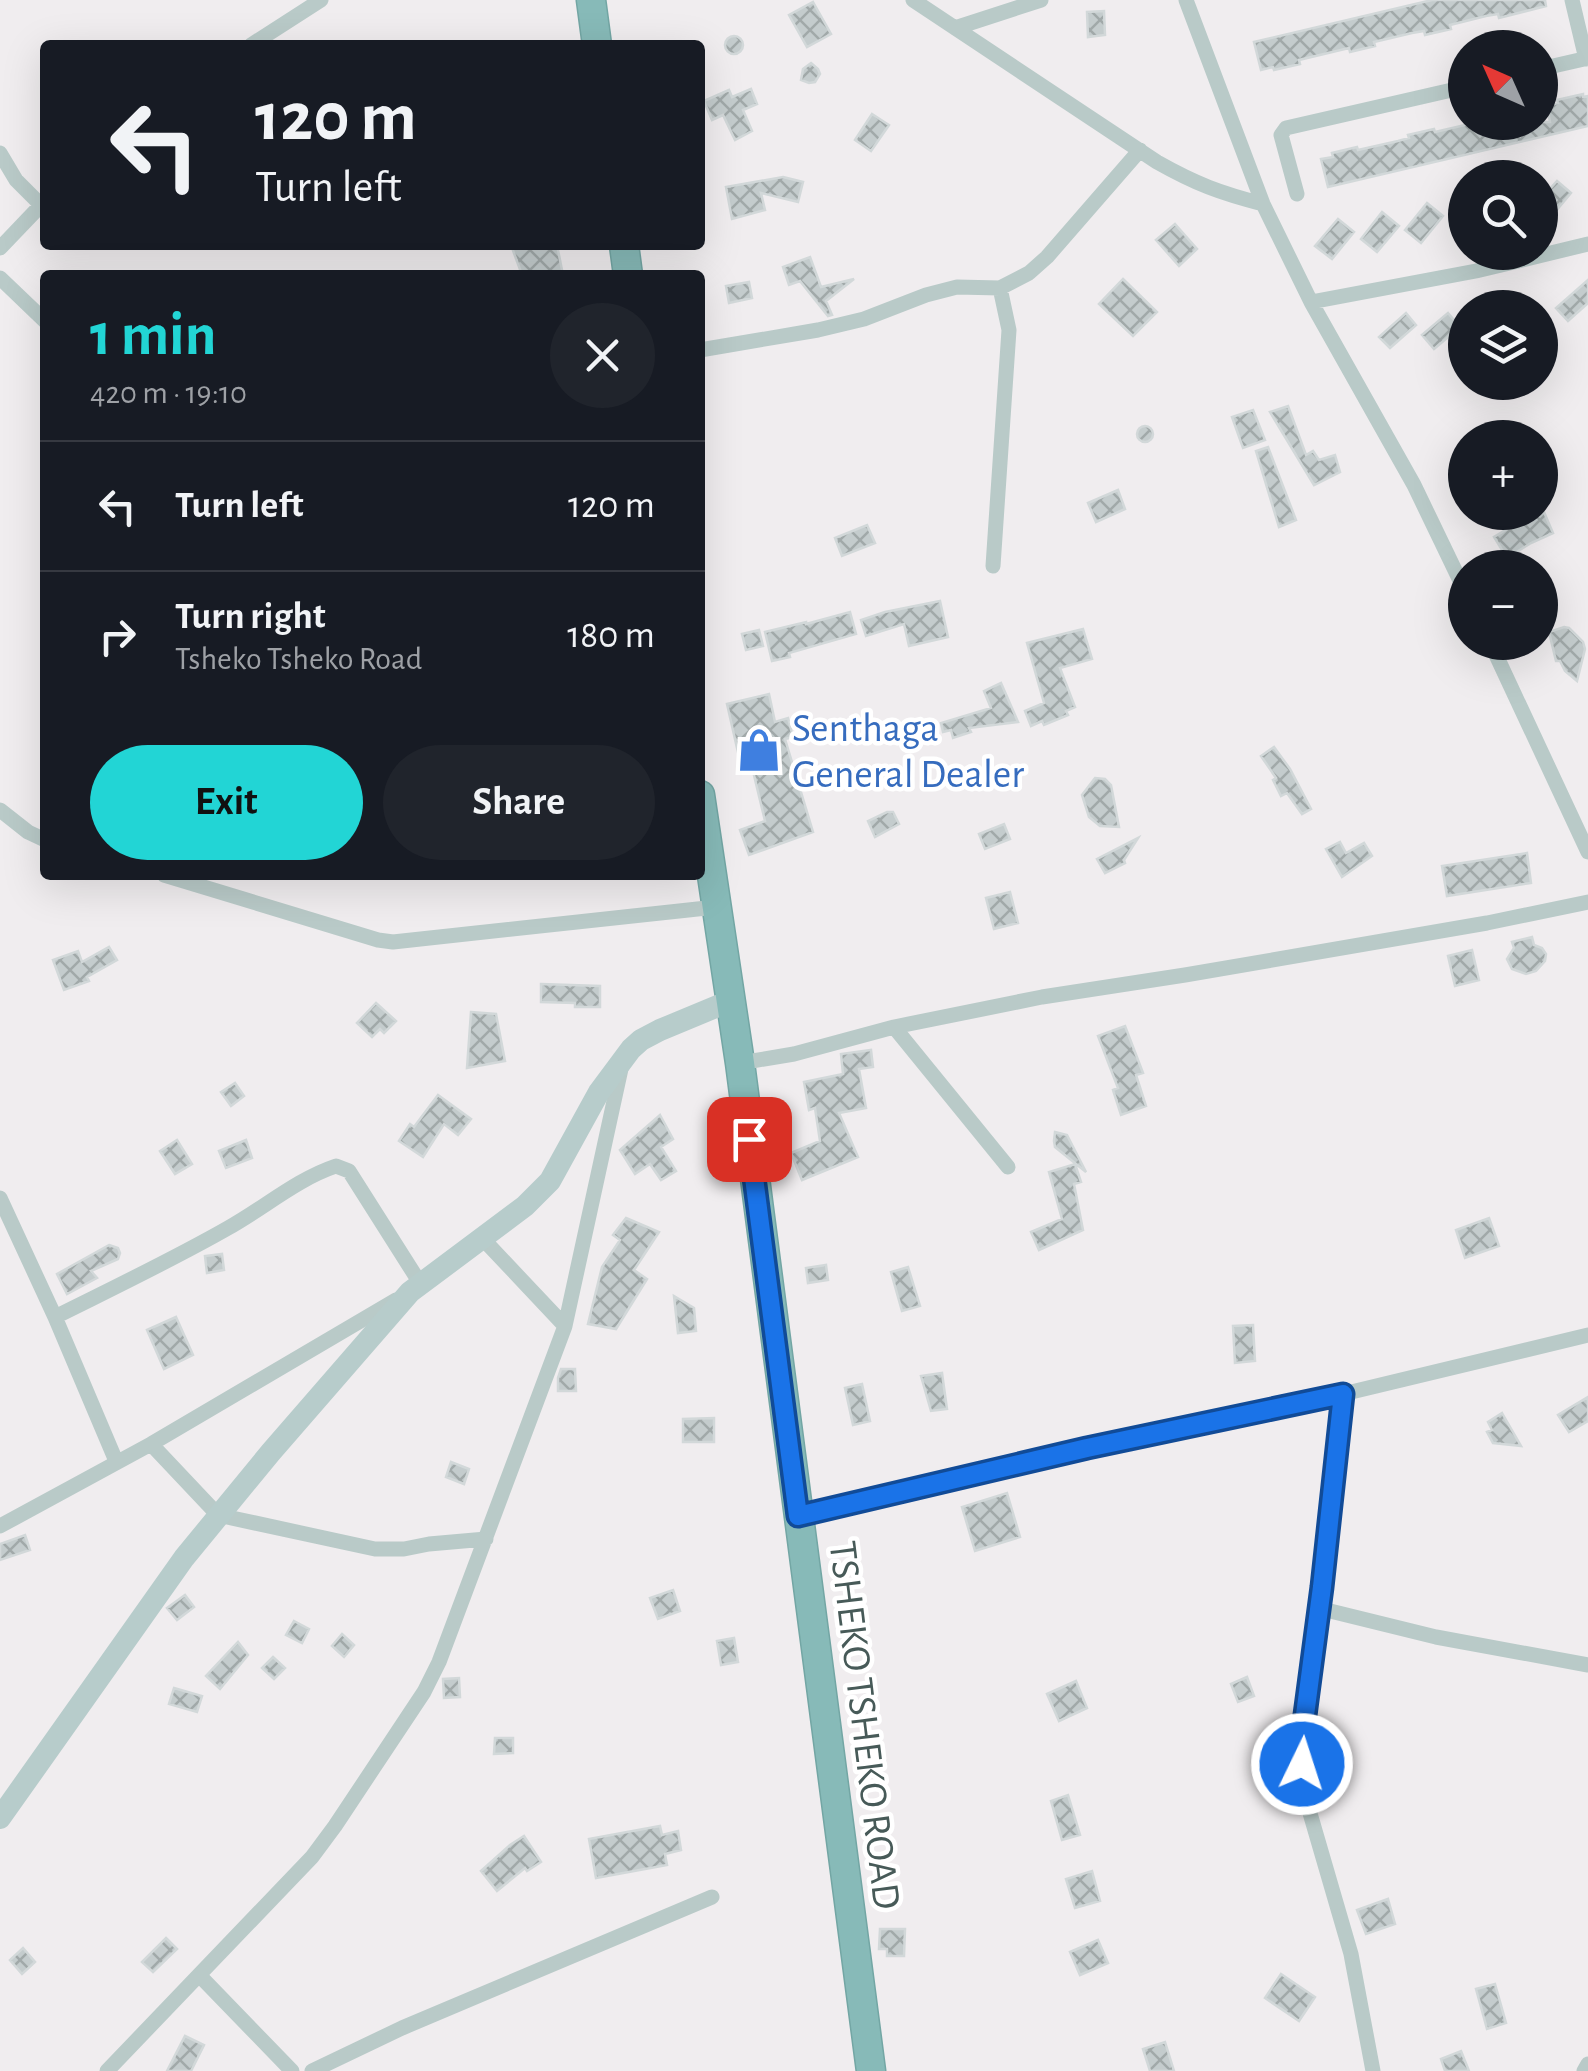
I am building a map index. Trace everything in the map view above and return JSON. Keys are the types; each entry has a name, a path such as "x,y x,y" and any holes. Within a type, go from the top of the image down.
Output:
{"highway":[{"path":"591,0 596,40"},
{"name":"TSHEKO TSHEKO ROAD","path":"705,830 740,1063 871,2071"}],"street":[{"path":"259,40 321,0"},
{"path":"913,0 1191,181 1218,193 1263,204"},
{"path":"954,28 1041,0"},
{"path":"1186,0 1263,204 1311,302 1414,485 1448,556"},
{"path":"1558,65 1587,58 1572,0"},
{"path":"1297,194 1281,135 1286,128 1448,90"},
{"path":"705,349 864,320 926,295 957,288 1000,288 1029,273 1047,257 1140,150"},
{"path":"0,153 16,180 40,200"},
{"path":"0,248 40,206"},
{"path":"1311,302 1476,271 1588,244"},
{"path":"0,278 40,316"},
{"path":"993,566 1009,330 1000,288"},
{"path":"1498,660 1588,852"},
{"path":"0,810 40,838"},
{"path":"180,880 394,942 716,908"},
{"path":"740,1063 1042,997 1487,923 1588,902"},
{"path":"0,1526 151,1444 415,1288 525,1206 550,1181 599,1092 640,1040 730,1001"},
{"path":"894,1027 1008,1167"},
{"path":"107,2071 312,1857 424,1692 486,1540 565,1326 623,1059"},
{"path":"56,1317 198,1246 336,1166 350,1172 415,1288"},
{"path":"0,1198 56,1317 116,1460"},
{"path":"483,1239 565,1326"},
{"path":"0,1818 218,1515 415,1288"},
{"path":"798,1516 1588,1335"},
{"path":"1343,1394 1302,1764 1305,1796 1350,1954 1374,2071"},
{"path":"151,1444 218,1515 375,1549 404,1550 486,1540"},
{"path":"1318,1608 1436,1637 1588,1665"},
{"path":"312,2071 402,2028 712,1897"},
{"path":"200,1976 292,2071"},
{"path":"1584,2071 1588,2064"}],"building":[{"path":"1432,0 1545,0 1546,6 1499,18 1498,14 1486,16 1450,25 1451,29 1425,35 1424,31 1412,33 1374,42 1375,46 1350,52 1349,48 1299,60 1300,64 1261,70 1254,42"},
{"path":"813,2 831,34 807,47 789,15"},
{"path":"1104,11 1105,35 1088,37 1087,12"},
{"path":"734,36 743,45 734,54 725,45"},
{"path":"811,63 820,74 815,82 809,83 801,80 803,69"},
{"path":"751,89 757,104 743,110 752,131 735,140 723,115 712,120 705,103 729,90 732,97"},
{"path":"1588,96 1588,126 1558,133 1558,100"},
{"path":"872,114 889,125 871,151 855,140"},
{"path":"1434,129 1435,132 1448,129 1448,140 1528,140 1328,187 1321,159 1333,157 1332,153 1409,138 1408,135"},
{"path":"783,177 803,182 798,202 761,193 765,210 732,219 726,187"},
{"path":"1558,182 1571,193 1558,209"},
{"path":"1427,203 1443,216 1421,243 1405,230"},
{"path":"1382,212 1399,226 1377,252 1361,239"},
{"path":"1338,219 1354,232 1332,259 1315,246"},
{"path":"1175,224 1197,249 1179,266 1156,240"},
{"path":"513,250 558,250 562,270 520,270"},
{"path":"810,257 821,287 854,279 826,301 832,315 828,316 800,281 789,285 783,267"},
{"path":"1123,279 1157,312 1133,336 1099,304"},
{"path":"1588,280 1588,303 1568,321 1558,306"},
{"path":"749,282 752,298 729,303 726,286"},
{"path":"1406,313 1416,325 1390,348 1379,337"},
{"path":"1448,313 1448,337 1434,349 1422,335"},
{"path":"1288,406 1306,455 1313,451 1319,460 1335,455 1340,472 1314,485 1270,412"},
{"path":"1253,410 1265,440 1243,448 1232,417"},
{"path":"1145,426 1153,434 1145,442 1137,434"},
{"path":"1268,447 1296,520 1279,527 1256,451"},
{"path":"1118,490 1125,509 1096,522 1088,503"},
{"path":"867,525 875,543 842,556 835,538"},
{"path":"1506,530 1553,533 1520,550 1502,550 1494,537"},
{"path":"940,601 948,637 909,646 904,624 866,636 861,620"},
{"path":"850,612 856,634 772,661 765,632"},
{"path":"1569,628 1583,642 1585,649 1577,681 1556,661 1558,629"},
{"path":"1083,629 1092,659 1060,668 1075,707 1066,711 1068,715 1031,726 1025,711 1044,703 1027,643"},
{"path":"759,630 763,646 746,650 742,634"},
{"path":"1001,683 1018,722 969,728 971,732 953,738 951,730 943,732 941,723 991,708 984,691"},
{"path":"769,694 775,722 788,718 793,737 785,739 813,832 749,855 740,830 765,821 752,767 742,770 727,704"},
{"path":"1274,747 1311,809 1302,814 1287,793 1281,796 1273,780 1276,778 1261,756"},
{"path":"1095,778 1105,779 1111,785 1119,827 1100,826 1089,817 1082,795"},
{"path":"893,812 899,824 875,837 868,821"},
{"path":"1004,824 1010,839 985,849 979,834"},
{"path":"1138,838 1125,863 1105,873 1097,859"},
{"path":"1340,842 1346,853 1364,843 1372,856 1342,877 1326,849"},
{"path":"1527,853 1531,883 1447,896 1442,866"},
{"path":"1010,892 1018,923 994,929 986,898"},
{"path":"1532,937 1534,945 1546,954 1545,961 1536,971 1526,974 1512,969 1507,959 1514,948 1512,942"},
{"path":"109,947 117,960 87,977 89,981 64,990 53,960 78,951 82,962"},
{"path":"1472,950 1479,980 1455,986 1448,956"},
{"path":"541,984 600,986 600,1007 541,1002"},
{"path":"376,1003 396,1021 384,1033 380,1029 372,1037 357,1023"},
{"path":"471,1012 496,1014 505,1061 467,1068"},
{"path":"1125,1026 1143,1073 1136,1075 1146,1106 1121,1115 1113,1090 1118,1088 1098,1036"},
{"path":"871,1050 873,1067 859,1069 866,1108 839,1113 858,1157 802,1180 791,1153 820,1141 815,1108 809,1110 804,1082 843,1074 841,1054"},
{"path":"235,1083 244,1096 231,1106 221,1092"},
{"path":"438,1095 471,1119 458,1135 444,1124 423,1157 399,1141"},
{"path":"660,1115 673,1139 661,1147 676,1171 661,1180 650,1164 635,1174 620,1150"},
{"path":"1055,1132 1067,1135 1086,1172 1055,1147"},
{"path":"177,1140 192,1164 175,1174 160,1151"},
{"path":"246,1140 252,1158 226,1168 219,1151"},
{"path":"1075,1164 1081,1182 1074,1184 1083,1230 1039,1250 1031,1232 1062,1219 1049,1172"},
{"path":"626,1218 659,1232 634,1270 647,1279 616,1329 588,1324 602,1267 620,1240 613,1235"},
{"path":"1489,1218 1499,1246 1465,1258 1456,1230"},
{"path":"109,1245 118,1248 118,1259 91,1271 97,1278 67,1294 57,1274"},
{"path":"222,1254 224,1270 207,1273 205,1256"},
{"path":"826,1265 828,1280 808,1283 806,1268"},
{"path":"908,1267 920,1306 902,1311 891,1272"},
{"path":"674,1296 694,1308 696,1331 678,1333"},
{"path":"176,1317 193,1355 164,1369 147,1330"},
{"path":"1253,1325 1255,1361 1235,1363 1233,1326"},
{"path":"561,1369 575,1369 576,1391 558,1391"},
{"path":"942,1373 947,1409 931,1411 921,1376"},
{"path":"862,1384 870,1421 853,1425 845,1388"},
{"path":"1588,1397 1588,1421 1569,1432 1558,1415"},
{"path":"1502,1413 1521,1446 1493,1443 1487,1432 1492,1430 1488,1422"},
{"path":"714,1418 714,1442 683,1442 683,1419"},
{"path":"451,1462 469,1469 464,1484 446,1477"},
{"path":"1007,1493 1020,1537 975,1551 962,1507"},
{"path":"25,1535 30,1550 0,1560 0,1544"},
{"path":"673,1590 680,1611 658,1619 650,1598"},
{"path":"185,1595 194,1607 177,1620 167,1608"},
{"path":"294,1621 309,1629 302,1643 286,1635"},
{"path":"342,1634 354,1645 344,1657 332,1646"},
{"path":"734,1638 738,1662 721,1665 717,1641"},
{"path":"238,1642 248,1655 220,1689 206,1676"},
{"path":"273,1657 285,1668 274,1679 262,1668"},
{"path":"1247,1677 1254,1696 1238,1702 1231,1684"},
{"path":"459,1678 460,1697 444,1698 443,1679"},
{"path":"1076,1681 1087,1708 1059,1721 1047,1694"},
{"path":"174,1688 202,1696 197,1712 169,1704"},
{"path":"495,1738 513,1738 513,1753 494,1754"},
{"path":"1068,1795 1080,1835 1062,1840 1051,1801"},
{"path":"660,1826 662,1835 678,1831 681,1850 665,1854 667,1865 596,1878 589,1839"},
{"path":"524,1836 541,1862 527,1871 525,1868 497,1891 481,1871"},
{"path":"1092,1871 1100,1901 1075,1908 1066,1879"},
{"path":"1388,1899 1395,1924 1366,1934 1357,1910"},
{"path":"880,1929 905,1929 904,1956 887,1956 887,1949 879,1949"},
{"path":"166,1938 177,1949 153,1972 142,1962"},
{"path":"1098,1940 1108,1963 1080,1975 1070,1952"},
{"path":"23,1948 35,1962 22,1974 10,1960"},
{"path":"1281,1974 1315,1997 1299,2021 1265,1998"},
{"path":"1495,1984 1506,2023 1487,2029 1476,1989"},
{"path":"185,2036 204,2045 191,2071 167,2071"},
{"path":"1165,2042 1174,2071 1150,2071 1143,2049"},
{"path":"1461,2051 1469,2071 1445,2071 1441,2059"}],"place":[{"name":"Senthaga General Dealer","path":"759,750"}],"route":[{"path":"749,1139 798,1516 1087,1448 1343,1394 1302,1764"}]}
